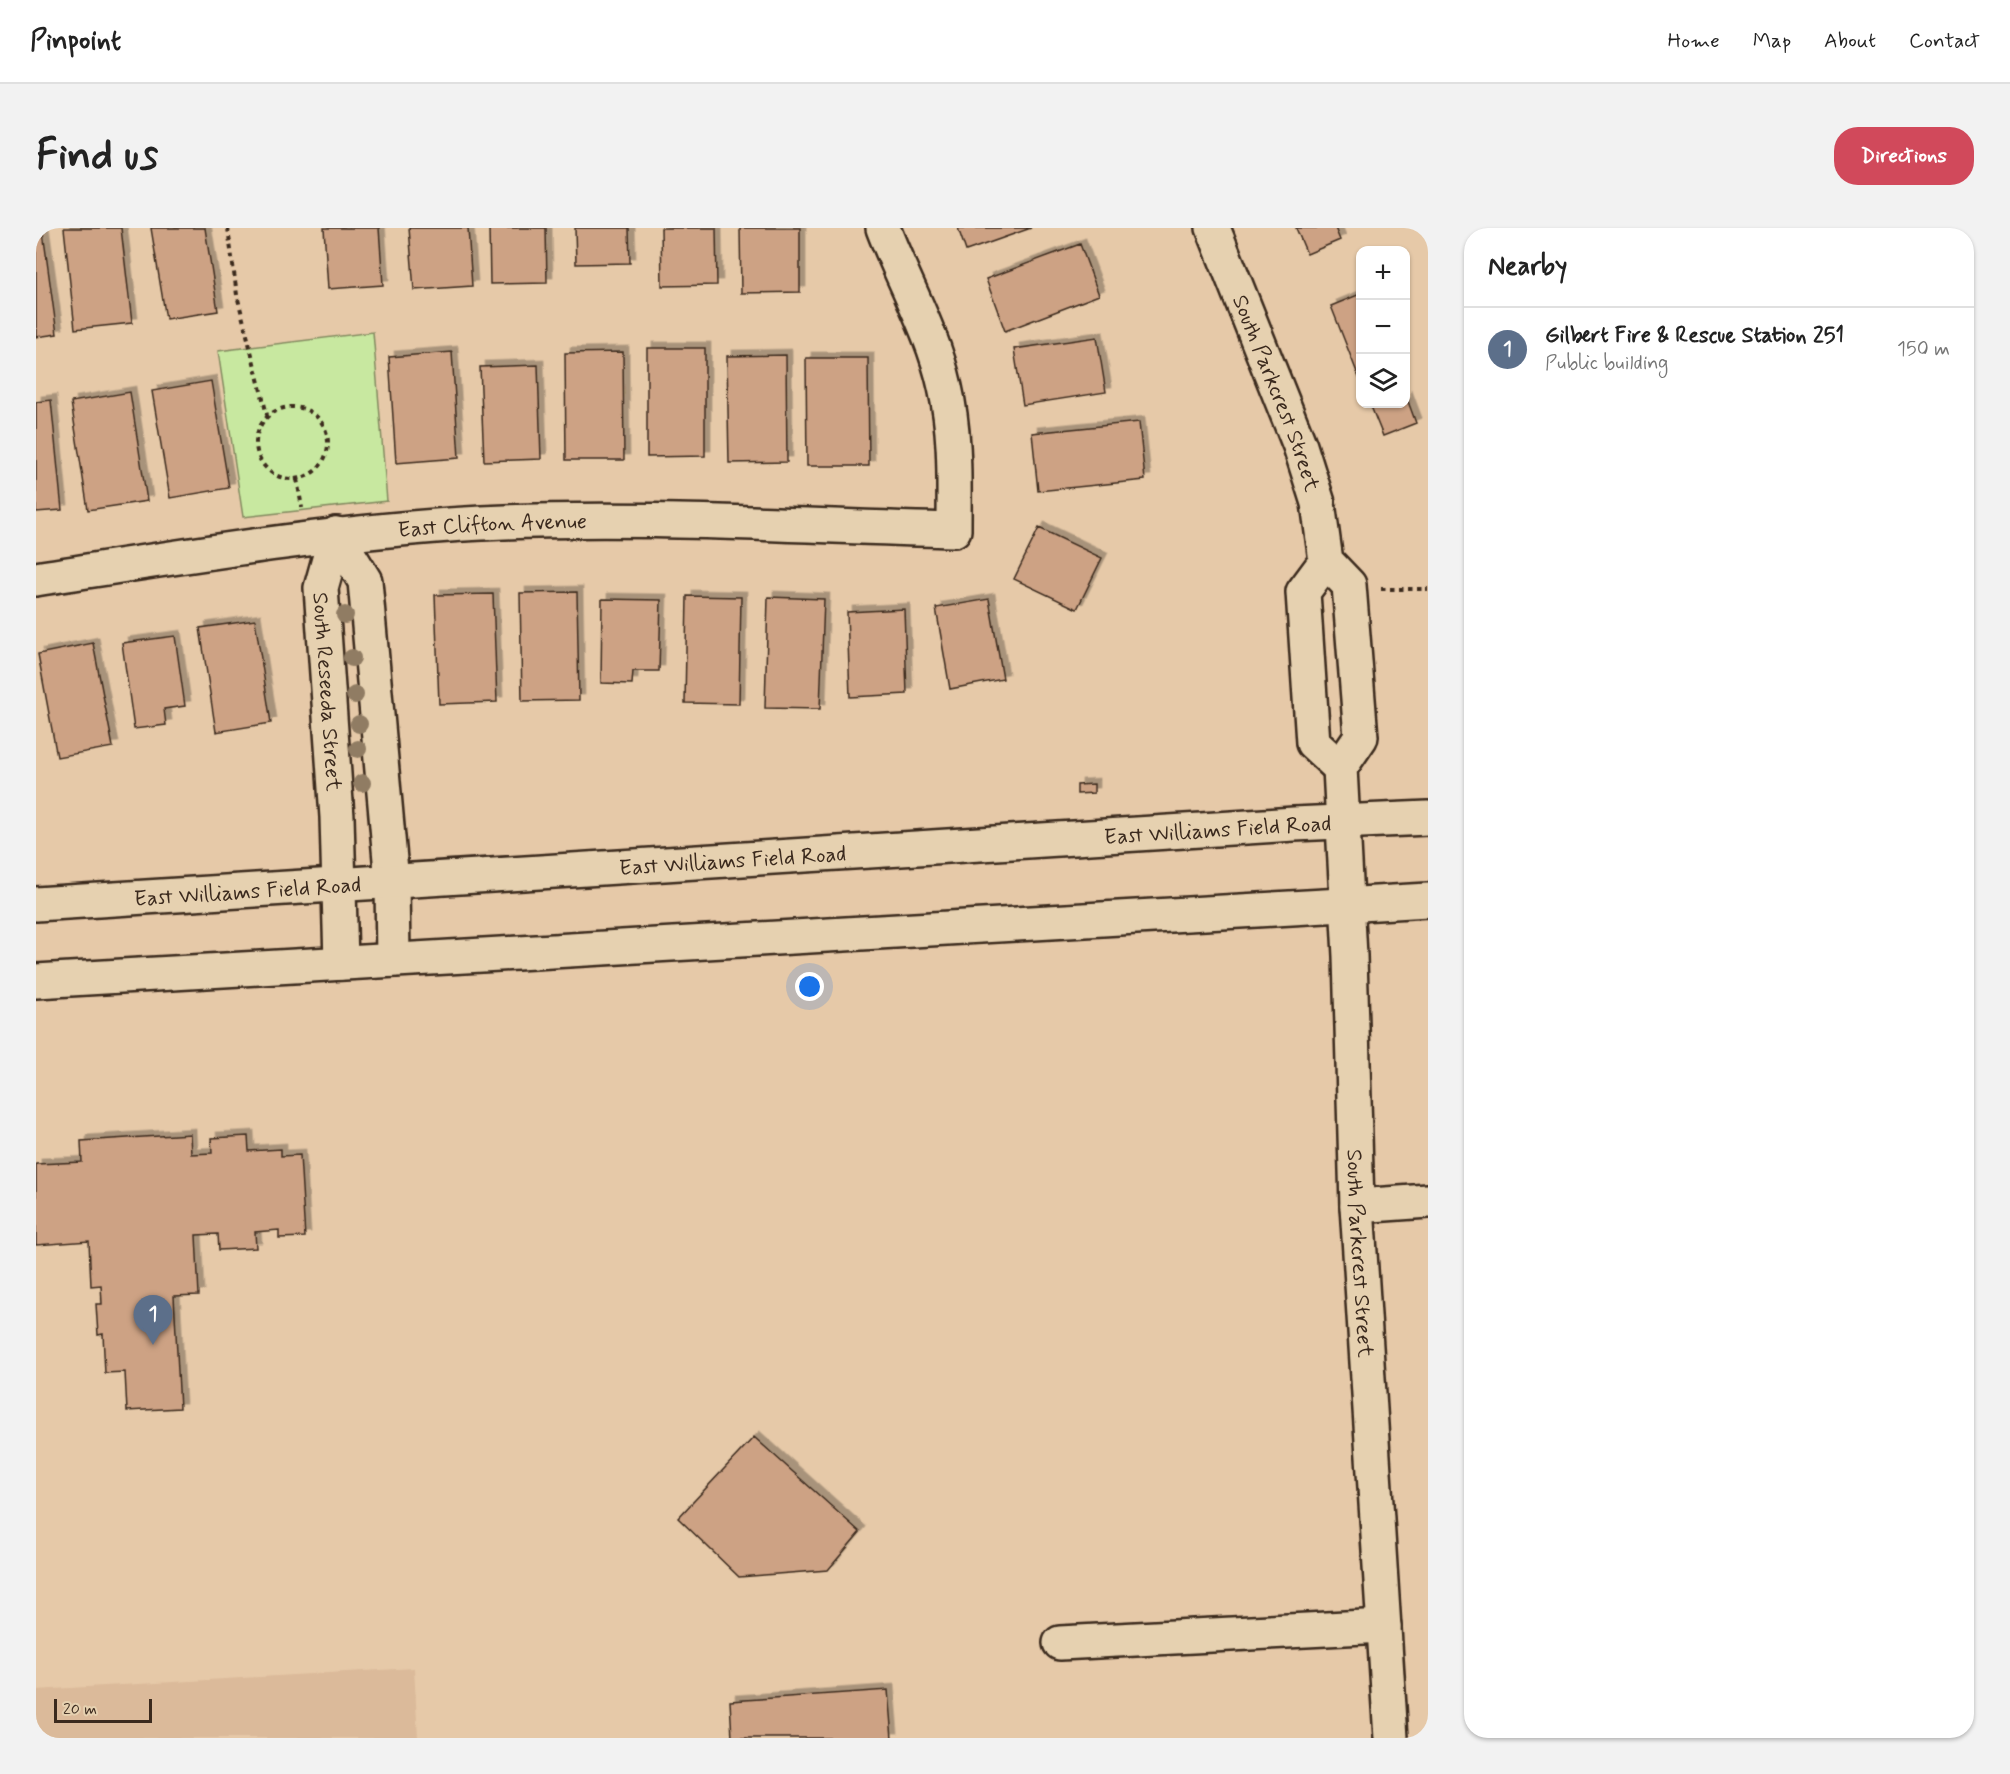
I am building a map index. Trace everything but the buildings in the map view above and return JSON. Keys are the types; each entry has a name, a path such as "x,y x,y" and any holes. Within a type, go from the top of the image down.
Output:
{"street":[{"name":"East Clifton Avenue","path":"36,579 336,534 483,523 634,522 954,530 953,431 945,385 930,340 883,228"},
{"name":"South Parkcrest Street","path":"1213,228 1300,446 1318,503 1326,561"},
{"name":"South Reseeda Street","path":"336,534 365,581 392,882 393,960"},
{"name":"South Reseeda Street","path":"336,534 321,588 339,886 341,963"},
{"path":"1326,561 1349,585 1361,737 1340,768 1313,743 1303,592 1326,561"},
{"name":"South Parkcrest Street","path":"1340,768 1357,1206 1391,1738"},
{"name":"East Williams Field Road","path":"36,904 1294,824 1428,818"},
{"path":"36,981 1428,900"},
{"path":"1357,1206 1428,1201"},
{"path":"1060,1643 1384,1626"}],"path":[{"path":"228,228 237,295 267,415"},
{"path":"288,406 301,407 312,412 321,421 327,432 326,457 319,467 309,475 297,479 275,475 259,459 256,435 267,415 288,406"},
{"path":"297,479 303,515"},
{"path":"1378,589 1428,589"}],"shaded area":[{"path":"414,1668 418,1738 36,1738 36,1690"}],"green space":[{"path":"373,332 387,501 243,517 218,351"}],"place":[{"name":"Gilbert Fire & Rescue Station 251","path":"153,1345"}]}
